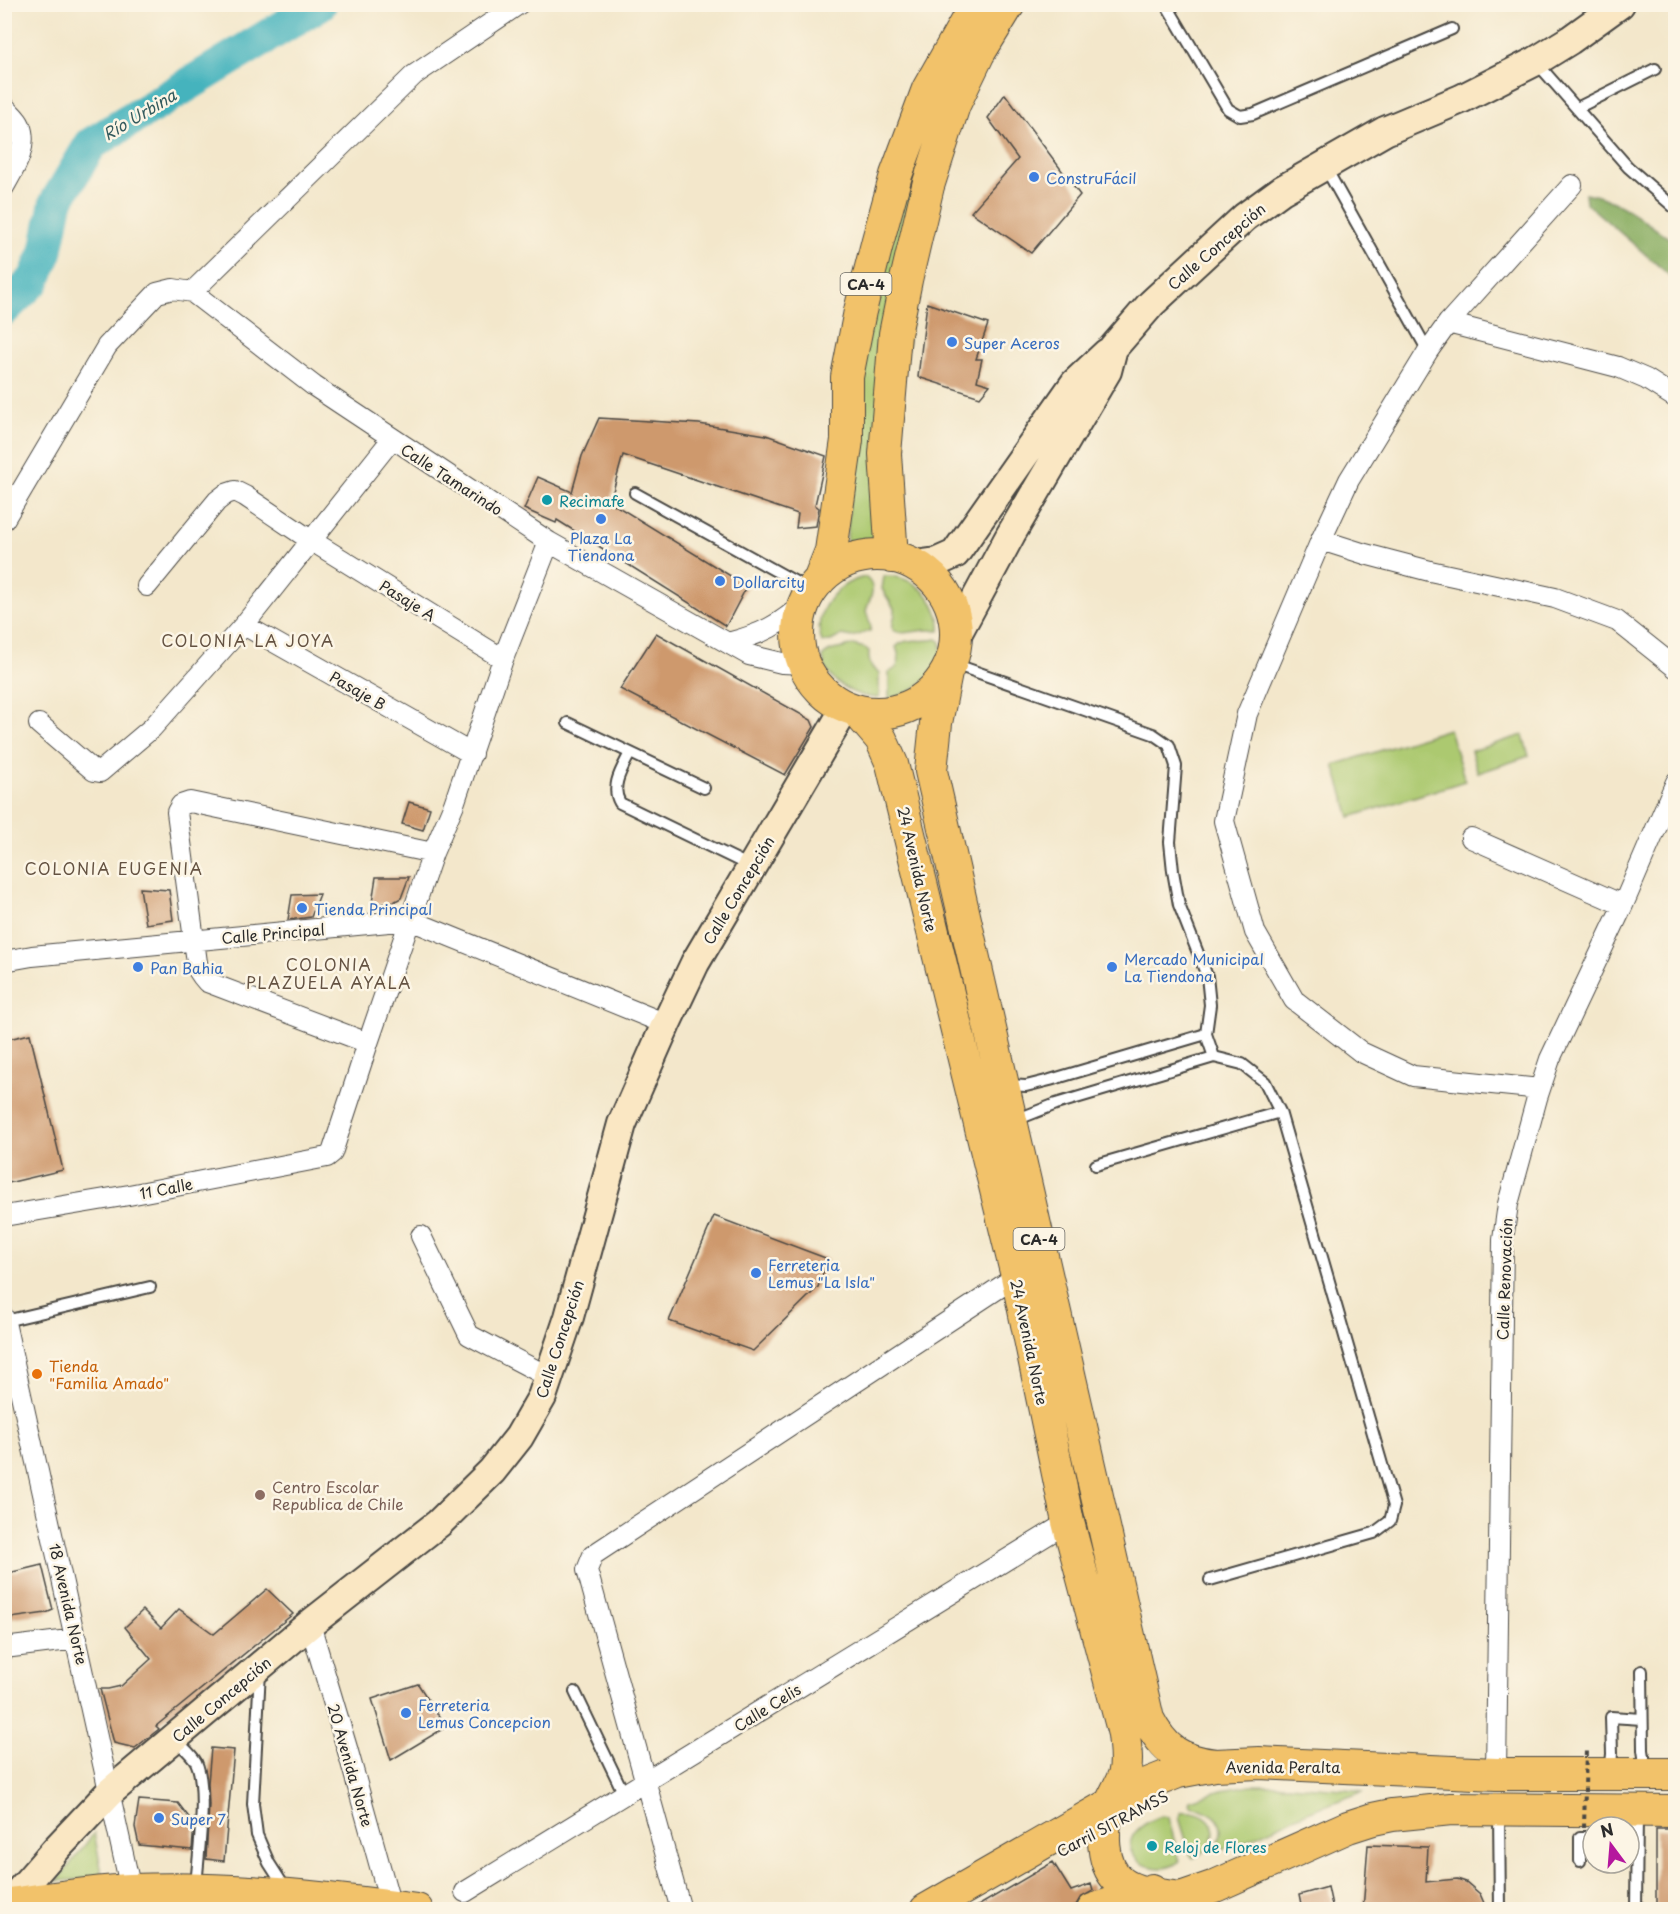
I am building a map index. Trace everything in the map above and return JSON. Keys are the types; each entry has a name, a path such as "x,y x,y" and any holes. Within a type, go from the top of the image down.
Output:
{"main road":[{"name":"CA-4","path":"852,709 824,692 816,683 801,654 798,633 802,611 831,551 847,440 847,377 860,311 878,240 897,175 928,89 976,4"},
{"name":"CA-4","path":"951,657 952,610 945,594 934,579 904,561 885,454 895,334 928,186 954,105 979,53 1009,4"},
{"path":"812,591 829,572 852,559 869,556 904,561"},
{"path":"852,709 888,712 911,705 931,692 951,657"},
{"name":"24 Avenida Norte","path":"951,657 936,723 931,771 1148,1719 1156,1734 1174,1753 1199,1763 1215,1765"},
{"name":"24 Avenida Norte","path":"852,709 881,739 892,764 1017,1276 1068,1522 1124,1734 1126,1757 1124,1774 1107,1815 1106,1856 1113,1874 1123,1884 1166,1902"},
{"name":"Avenida Peralta","path":"926,1910 1107,1815 1140,1787 1166,1776 1215,1765 1305,1764 1497,1791 1586,1815"},
{"name":"Avenida Peralta","path":"1166,1902 1226,1882 1335,1832 1373,1819 1451,1809 1497,1791 1610,1774 1661,1773"},
{"name":"Carril SITRAMSS","path":"953,1910 1107,1815 1216,1777 1246,1774 1497,1791 1676,1792"},
{"name":"Avenida Peralta","path":"1641,1825 1676,1811"},
{"path":"6,1906 132,1900 196,1890 284,1903"},
{"path":"132,1900 194,1906 284,1903 404,1908"},
{"path":"1093,1910 1166,1902"}],"street":[{"path":"4,520 107,346 157,293 173,290 192,292 414,75 519,4"},
{"name":"Calle Concepción","path":"951,657 1011,534 1107,371 1113,348 1151,304 1245,217 1282,190 1385,132 1461,99 1536,62 1620,4"},
{"path":"4,107 20,124 23,144 19,158 4,188"},
{"path":"1540,1089 1413,1076 1361,1052 1294,1000 1255,932 1224,821 1247,714 1349,480 1428,351 1448,323 1572,185"},
{"name":"Calle Tamarindo","path":"192,292 314,386 549,542 749,655 782,663 805,664"},
{"path":"1448,323 1618,367 1646,379 1676,398"},
{"path":"904,561 937,562 956,554 1075,383 1113,348"},
{"path":"39,724 94,771 100,772 152,728 244,625 392,439"},
{"name":"Pasaje A","path":"147,585 217,501 235,491 503,659"},
{"path":"1321,540 1430,571 1555,598 1617,621 1676,668"},
{"path":"433,853 190,802 180,805 177,812 198,970 207,982 368,1042 433,853 472,754 503,659 549,542"},
{"path":"728,643 769,629 785,620 812,591"},
{"name":"Pasaje B","path":"244,625 472,754"},
{"name":"Calle Concepción","path":"6,1906 110,1791 310,1624 439,1523 492,1471 519,1437 542,1397 569,1317 622,1124 666,1024 695,963 752,867 852,709"},
{"name":"Calle Renovación","path":"1497,1791 1503,1240 1508,1204 1550,1059 1623,905 1676,782"},
{"path":"1471,838 1623,905"},
{"name":"Calle Principal","path":"4,961 32,956 410,920 666,1024"},
{"name":"11 Calle","path":"4,1216 327,1157 332,1153 368,1042"},
{"path":"421,1236 469,1335 549,1377"},
{"path":"681,1910 587,1570 593,1555 1017,1276"},
{"name":"18 Avenida Norte","path":"5,1320 110,1791 132,1900"},
{"name":"Calle Celis","path":"465,1892 1068,1522"},
{"name":"20 Avenida Norte","path":"310,1624 347,1748 404,1908"},
{"path":"4,1648 76,1639"}],"lane":[{"path":"1166,4 1228,109 1240,116 1253,114 1452,29"},
{"path":"1536,62 1628,167 1676,209"},
{"path":"1577,108 1655,69"},
{"path":"1324,165 1428,351"},
{"path":"635,494 812,591"},
{"path":"951,657 1154,734 1169,745 1176,766 1170,842 1173,871 1179,905 1207,976 1210,1005 1206,1034 1214,1057"},
{"path":"568,723 704,788"},
{"path":"630,753 616,781 615,789 620,803 752,867"},
{"path":"1003,1084 1026,1086 1206,1034"},
{"path":"1012,1121 1056,1104 1214,1057 1242,1064 1265,1082 1280,1112 1394,1506 1390,1521 1374,1533 1210,1580"},
{"path":"1096,1165 1280,1112"},
{"path":"5,1320 150,1287"},
{"path":"260,1666 253,1804 257,1835 284,1903"},
{"path":"1642,1671 1643,1750 1661,1773"},
{"path":"575,1692 624,1794"},
{"path":"1610,1774 1611,1717 1642,1719"},
{"path":"174,1738 193,1757 201,1773 202,1797 196,1890"},
{"path":"1497,1791 1500,1910"},
{"path":"1580,1861 1581,1837"},
{"path":"1635,1875 1636,1910"}],"path":[{"path":"1584,1815 1586,1749"}],"green space":[{"path":"949,71 878,539 850,543 847,539 856,392 880,253"},
{"path":"1585,193 1621,206 1675,242 1675,280 1586,203"},
{"path":"884,576 901,578 917,585 929,597 937,612 940,631 906,633 893,630 895,610 882,589"},
{"path":"865,577 872,589 866,611 870,631 852,637 842,635 831,641 822,642 820,620 823,609 836,592 845,585"},
{"path":"937,639 941,642 941,653 933,671 909,692 889,698 889,672 898,665 896,647 910,641"},
{"path":"853,645 869,651 870,664 879,673 879,698 852,692 835,681 829,674 823,656 834,650"},
{"path":"1449,729 1465,781 1350,817 1334,765"},
{"path":"1523,735 1529,756 1478,773 1471,751"},
{"path":"1250,1785 1288,1785 1362,1792 1305,1813 1241,1843 1216,1851 1221,1831 1218,1820 1213,1815 1191,1806 1190,1800 1222,1790"},
{"path":"1182,1812 1204,1816 1213,1829 1214,1837 1210,1844 1193,1858 1179,1817"},
{"path":"1162,1816 1168,1817 1180,1862 1167,1867 1153,1867 1142,1863 1134,1856 1130,1846 1133,1836 1143,1825"},
{"path":"94,1833 103,1878 57,1881"}],"building":[{"name":"ConstruFácil","path":"1005,94 1080,195 1031,253 971,212 1018,159 988,118"},
{"name":"Super Aceros","path":"927,303 988,324 976,359 982,359 977,381 990,385 980,397 918,377"},
{"name":"Plaza La Tiendona","path":"599,418 699,424 766,435 826,456 815,505 819,508 816,526 796,528 798,514 623,455 610,502 747,586 726,626 557,520 556,523 524,509 538,477 572,492 582,456"},
{"path":"656,633 811,720 814,727 785,775 620,689"},
{"path":"409,802 430,808 423,830 402,824"},
{"path":"376,877 409,877 401,898 390,904 372,903"},
{"path":"140,888 169,890 173,920 146,924"},
{"name":"Tienda Principal","path":"320,894 311,917 288,920 292,895"},
{"path":"30,1034 63,1170 4,1184 4,1040"},
{"name":"Ferreteria Lemus \"La Isla\"","path":"714,1216 828,1259 818,1287 753,1351 669,1321"},
{"path":"42,1565 53,1610 4,1619 4,1574"},
{"path":"267,1589 293,1614 156,1726 159,1729 135,1748 114,1743 100,1689 121,1686 151,1659 125,1627 143,1610 161,1628 179,1609 214,1634"},
{"name":"Ferreteria Lemus Concepcion","path":"418,1684 446,1727 391,1760 372,1699"},
{"path":"211,1748 234,1750 224,1861 206,1859"},
{"name":"Super 7","path":"139,1800 178,1803 194,1824 192,1850 139,1845 135,1827"},
{"path":"1656,1829 1676,1829 1676,1910 1656,1910"},
{"path":"1368,1845 1428,1847 1426,1882 1457,1879 1466,1882 1480,1894 1487,1910 1363,1910"},
{"path":"1053,1862 1071,1891 1091,1884 1093,1891 1080,1898 1076,1905 1062,1910 971,1910"},
{"path":"1328,1887 1333,1910 1302,1910 1299,1895"}],"waterway":[{"name":"Río Urbina","path":"4,309 34,280 46,252 56,202 91,144 320,4"}],"place":[{"name":"ConstruFácil","path":"1034,177"},
{"name":"Super Aceros","path":"952,342"},
{"name":"Recimafe","path":"547,500"},
{"name":"Plaza La Tiendona","path":"601,519"},
{"name":"Dollarcity","path":"720,581"},
{"name":"Tienda Principal","path":"302,908"},
{"name":"Pan Bahia","path":"138,967"},
{"name":"Mercado Municipal La Tiendona","path":"1112,967"},
{"name":"Ferreteria Lemus \"La Isla\"","path":"756,1273"},
{"name":"Tienda \"Familia Amado\"","path":"37,1374"},
{"name":"Centro Escolar Republica de Chile","path":"260,1495"},
{"name":"Ferreteria Lemus Concepcion","path":"406,1713"},
{"name":"Super 7","path":"159,1818"},
{"name":"Reloj de Flores","path":"1152,1846"}],"district":[{"name":"COLONIA LA JOYA","path":"248,640"},
{"name":"COLONIA EUGENIA","path":"114,868"},
{"name":"COLONIA PLAZUELA AYALA","path":"329,973"}]}
